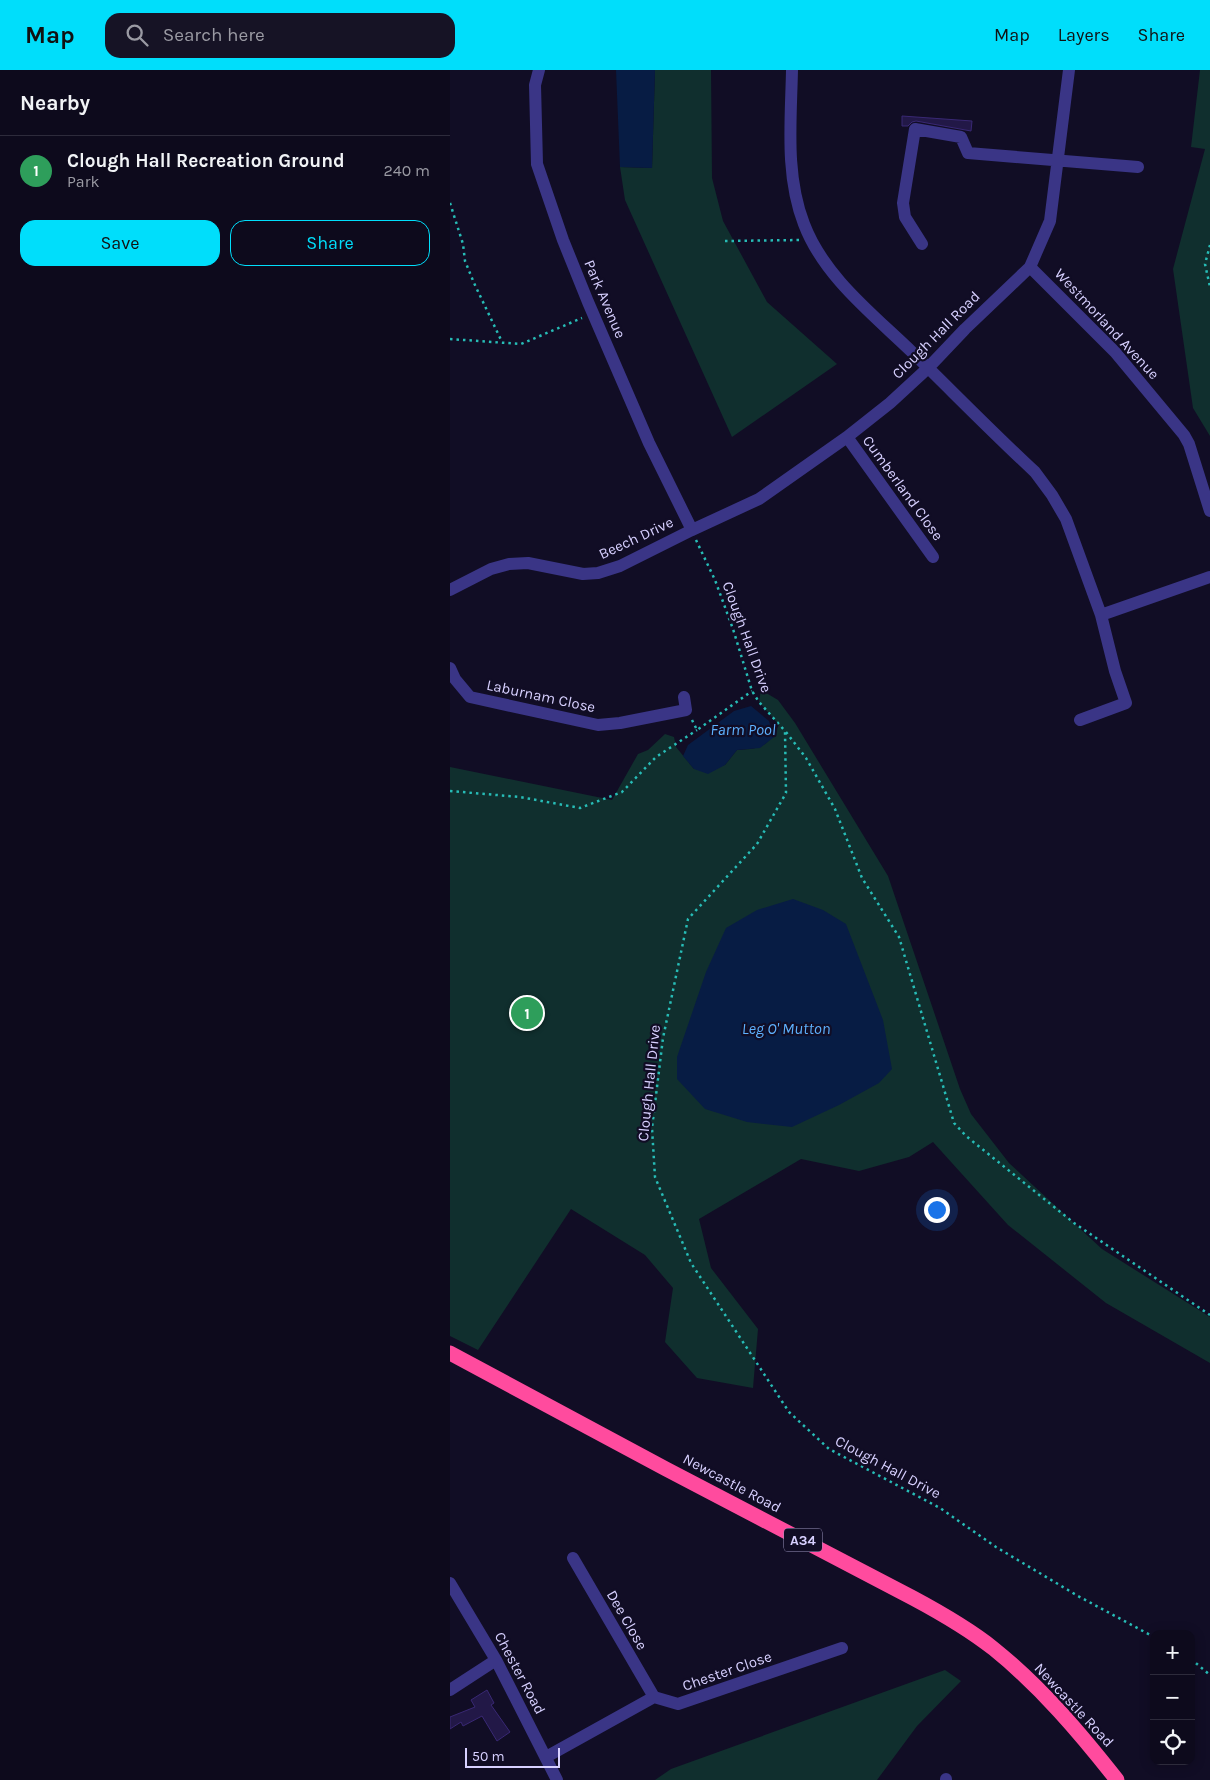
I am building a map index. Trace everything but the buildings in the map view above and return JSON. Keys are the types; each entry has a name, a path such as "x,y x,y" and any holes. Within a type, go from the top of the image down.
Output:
{"highway":[{"name":"Newcastle Road","path":"450,1353 953,1620 993,1648 1033,1683 1064,1716 1117,1780"}],"street":[{"name":"Park Avenue","path":"539,70 536,85 537,164 563,240 592,313 649,443 692,530"},
{"path":"792,70 791,170 797,201 811,240 839,280 1035,472 1052,495 1066,519 1101,615 1115,671 1126,703 1080,720"},
{"name":"Clough Hall Road","path":"692,530 759,499 847,437 890,403 928,368 965,329 1030,267 1050,221 1059,162 1069,70"},
{"path":"922,244 905,217 903,203 915,129 961,137 968,154 1059,162 1138,166"},
{"name":"Westmorland Avenue","path":"1030,267 1115,352 1184,435 1189,444 1210,511"},
{"name":"Cumberland Close","path":"847,437 933,557"},
{"name":"Beech Drive","path":"450,590 492,569 509,564 528,564 582,574 598,573 620,566 692,530"},
{"path":"1101,615 1210,577"},
{"name":"Laburnam Close","path":"450,668 455,679 470,697 598,725 620,724 685,703"},
{"name":"Dee Close","path":"573,1558 654,1697"},
{"name":"Chester Road","path":"450,1583 496,1660 558,1780"},
{"name":"Chester Close","path":"654,1697 678,1704 842,1648"},
{"path":"450,1690 496,1660"},
{"path":"546,1757 654,1697"}],"path":[{"path":"450,204 463,244 465,261 502,342"},
{"path":"725,241 811,240"},
{"path":"1210,245 1205,264 1210,287"},
{"path":"450,339 520,344 592,313"},
{"name":"Clough Hall Drive","path":"692,530 715,580 733,629 752,691 759,702 785,731 786,793 757,844 688,919 663,1038 652,1128 654,1177 691,1263 789,1412 829,1450 940,1508 996,1547 1078,1596 1150,1635"},
{"path":"450,791 520,797 580,808 622,792 656,757 752,691"},
{"path":"685,703 697,730"},
{"path":"785,731 806,758 816,775 834,809 862,878 900,937 954,1124 966,1136 1074,1223 1210,1315"},
{"path":"1195,1663 1210,1675"}],"green space":[{"path":"655,70 711,70 712,178 723,221 767,302 837,364 732,437 625,200 620,167 652,168"},
{"path":"1200,70 1210,70 1210,436 1193,408 1173,269 1205,149 1191,147"},
{"path":"761,690 778,700 795,723 888,876 960,1089 971,1114 1009,1163 1102,1249 1210,1317 1210,1363 1106,1303 1008,1225 933,1142 909,1157 859,1171 801,1159 699,1219 711,1268 758,1329 753,1388 697,1378 665,1342 673,1288 645,1255 571,1209 478,1350 450,1336 450,767 612,800 638,754 648,750 665,734 674,737 676,747 694,769 725,765 737,750 763,745 771,738 779,725 759,702"},
{"path":"945,1670 961,1681 917,1726 877,1780 655,1780 671,1769"}],"water":[{"path":"616,70 655,70 652,168 620,167"},
{"name":"Farm Pool","path":"751,706 769,721 774,737 760,748 737,750 725,765 708,774 694,769 683,756 688,745 734,711"},
{"name":"Leg O' Mutton","path":"793,899 823,910 846,924 883,1020 892,1069 879,1083 839,1105 792,1127 747,1122 705,1109 677,1079 677,1057 706,972 726,928 757,910"}],"place":[{"name":"Clough Hall Recreation Ground","path":"527,1013"}]}
